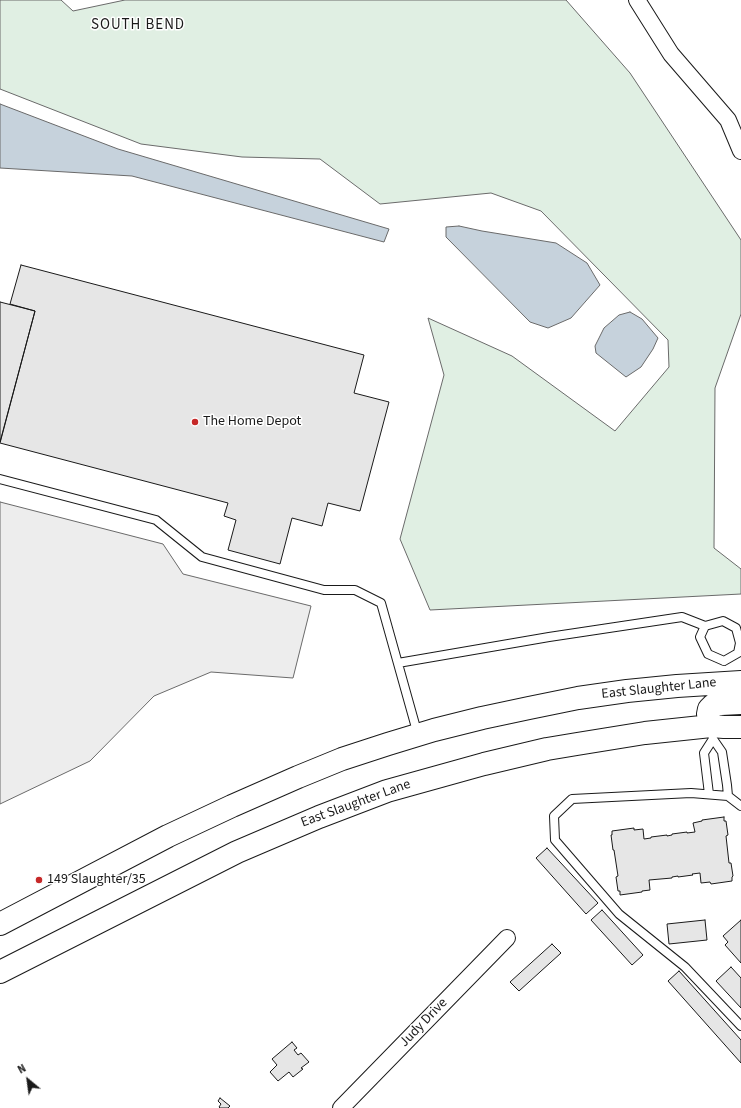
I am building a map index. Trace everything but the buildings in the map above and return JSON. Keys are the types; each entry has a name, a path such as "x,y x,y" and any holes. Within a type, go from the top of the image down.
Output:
{"main road":[{"name":"East Slaughter Lane","path":"3,921 168,836 298,776 342,759 418,735 502,714 578,698 676,686 727,674"},
{"path":"712,733 708,714 713,705 741,703"},
{"name":"East Slaughter Lane","path":"0,972 237,852 319,817 387,791 484,764 547,749 638,734 712,733 724,727 741,727"}],"street":[{"path":"637,0 671,54 728,120 741,151"},
{"name":"Judy Drive","path":"341,1108 507,938"}],"lane":[{"path":"0,479 156,520 202,557 324,590 355,590 381,603 418,735"},
{"path":"398,663 549,637 682,617 705,626 723,622 736,628 740,643 738,654 727,674 708,654 700,637 705,626"},
{"path":"712,733 722,752 728,796"},
{"path":"708,794 704,753 712,733"},
{"path":"741,806 728,796 691,793 572,799 554,816 555,840 619,914 685,967 741,1026"}],"green space":[{"path":"0,0 61,0 73,11 125,0 566,0 630,73 741,240 741,314 715,388 714,548 741,569 741,594 430,610 400,539 444,375 428,318 512,356 615,431 669,367 668,340 541,211 491,193 380,204 320,159 242,157 141,144 0,89"}],"shaded area":[{"path":"0,104 118,149 389,229 384,242 132,176 0,168"},
{"path":"459,226 556,243 587,263 600,285 571,318 548,328 530,322 446,237 446,227"},
{"path":"630,312 642,319 658,338 653,349 641,367 626,377 596,353 595,346 604,328 619,315"},
{"path":"0,502 163,544 183,574 311,606 293,678 211,672 154,696 90,761 0,804"}],"place":[{"name":"The Home Depot","path":"195,422"},
{"name":"149 Slaughter/35","path":"39,880"}],"district":[{"name":"SOUTH BEND","path":"138,26"}]}
